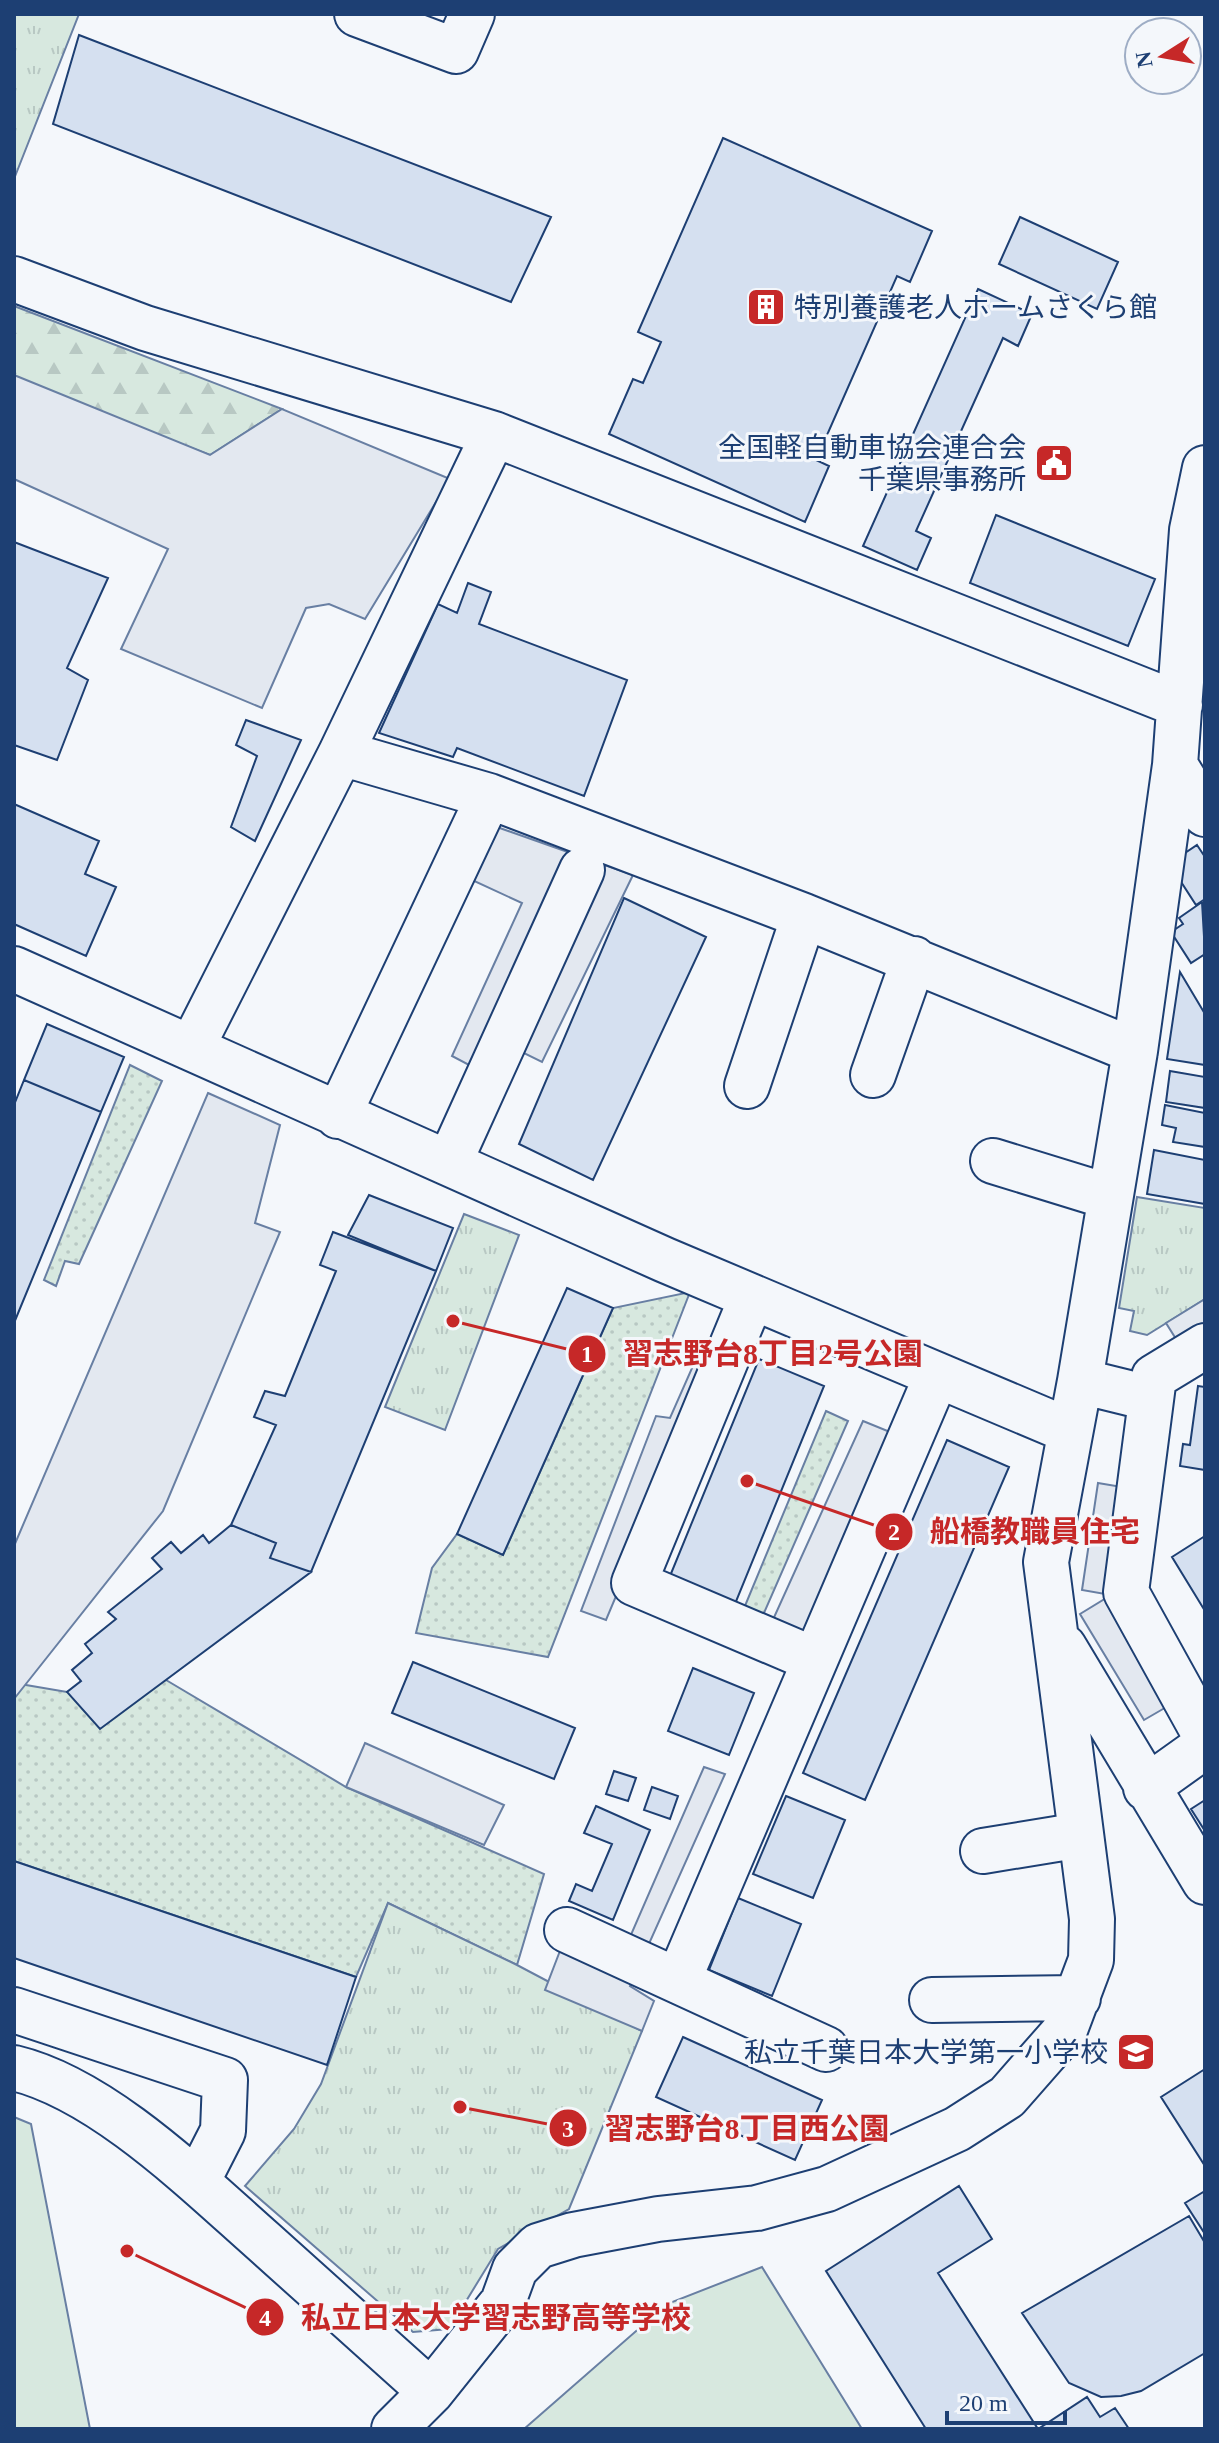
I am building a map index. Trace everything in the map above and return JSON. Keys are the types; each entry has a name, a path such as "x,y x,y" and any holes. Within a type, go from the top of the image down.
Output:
{"street":[{"path":"357,14 456,51 472,14"},
{"path":"14,279 145,328 494,434 1180,705"},
{"path":"192,1047 341,753 494,434"},
{"path":"394,2429 431,2392 503,2302 515,2269 538,2246 573,2235 658,2219 757,2208 827,2189 957,2129 1007,2097 1042,2061 1064,2032 1091,1960 1092,1919 1052,1628 1046,1562 1080,1381 1135,1051 1175,765 1192,530 1205,468"},
{"path":"341,753 489,796 914,959 1135,1051"},
{"path":"1175,765 1205,814"},
{"path":"338,1116 489,796"},
{"path":"450,1161 582,870"},
{"path":"747,1086 804,916"},
{"path":"873,1075 914,959"},
{"path":"14,969 192,1047 338,1116 450,1161 752,1297 1070,1431"},
{"path":"993,1161 1110,1197"},
{"path":"752,1297 634,1583 815,1660"},
{"path":"1146,1788 1202,1748 1205,1735 1126,1592 1154,1377 1205,1346"},
{"path":"678,1981 937,1375"},
{"path":"1080,1381 1149,1398"},
{"path":"1052,1628 1205,1882"},
{"path":"983,1851 1081,1835"},
{"path":"567,1930 826,2049"},
{"path":"932,2000 1078,1998"},
{"path":"14,2010 225,2080 223,2131 197,2182"},
{"path":"14,2068 34,2073 86,2097 197,2182 431,2392"}],"green space":[{"path":"14,14 79,14 14,179"},
{"path":"14,306 282,409 210,455 14,381"},
{"path":"130,1065 162,1081 79,1264 65,1261 56,1286 44,1280"},
{"path":"1137,1197 1205,1208 1205,1299 1147,1335 1130,1331 1134,1311 1119,1308"},
{"path":"464,1214 519,1235 445,1430 385,1407"},
{"path":"690,1292 548,1657 416,1633 432,1568 457,1534 503,1555 613,1308"},
{"path":"826,1411 848,1421 760,1622 742,1613"},
{"path":"166,1680 346,1787 544,1874 517,1965 388,1903 356,1977 14,1861 14,1683 67,1692"},
{"path":"388,1903 517,1965 642,2031 569,2209 498,2249 449,2329 413,2332 245,2186 294,2129 321,2084"},
{"path":"14,2117 31,2124 90,2429 14,2429"},
{"path":"762,2267 862,2429 524,2429 667,2304"}],"shaded area":[{"path":"14,375 210,455 282,409 450,479 365,619 329,604 306,608 262,708 121,649 168,549 14,479"},
{"path":"494,826 633,875 542,1062 522,1052 505,1084 452,1056 522,903 472,880"},
{"path":"208,1093 280,1125 255,1223 280,1232 163,1511 14,1699 14,1546"},
{"path":"1205,1299 1205,1336 1183,1350 1166,1323"},
{"path":"700,1350 717,1356 606,1620 581,1611 656,1416 670,1418"},
{"path":"863,1421 922,1445 830,1650 771,1624"},
{"path":"1098,1483 1128,1488 1112,1595 1175,1702 1144,1720 1080,1614 1111,1595 1082,1590"},
{"path":"365,1743 504,1805 484,1845 346,1787"},
{"path":"704,1767 725,1774 630,1986 654,2001 642,2031 545,1990 563,1943 617,1967"}],"building":[{"path":"79,35 551,217 511,302 53,124"},
{"name":"特別養護老人ホームさくら館","path":"723,138 932,231 910,282 897,276 816,460 829,466 805,522 609,434 633,379 643,383 661,342 638,332"},
{"path":"1020,217 1118,262 1097,309 999,264"},
{"path":"978,289 1032,314 1018,346 1003,338 916,531 931,538 917,570 863,546"},
{"path":"996,515 1155,579 1128,646 970,583"},
{"path":"14,542 108,578 67,668 88,680 57,760 14,745"},
{"path":"468,583 491,592 479,624 627,680 584,796 457,748 453,757 379,733 438,604 457,613"},
{"path":"246,720 301,740 255,841 231,827 257,756 236,745"},
{"path":"14,804 99,841 85,874 116,887 86,956 14,924"},
{"path":"1197,845 1205,857 1205,899 1196,905 1176,874 1179,857"},
{"path":"624,898 706,937 593,1180 519,1144"},
{"path":"1202,902 1205,954 1191,963 1171,932 1183,924 1179,918"},
{"path":"1180,972 1205,1014 1205,1065 1167,1059"},
{"path":"47,1024 124,1057 101,1112 24,1080"},
{"path":"1170,1071 1205,1077 1205,1108 1166,1102"},
{"path":"24,1080 101,1112 14,1323 14,1105"},
{"path":"1165,1105 1205,1113 1205,1147 1173,1142 1176,1128 1162,1125"},
{"path":"1154,1150 1205,1160 1205,1204 1147,1194"},
{"path":"369,1195 453,1228 436,1271 348,1235"},
{"path":"333,1232 436,1271 311,1572 270,1558 276,1543 231,1525 276,1425 254,1417 265,1391 285,1396 336,1271 320,1265"},
{"path":"567,1288 613,1308 503,1555 457,1534"},
{"path":"759,1359 824,1386 735,1604 670,1576"},
{"path":"1198,1386 1205,1387 1205,1470 1180,1466 1183,1444 1190,1445"},
{"path":"947,1440 1009,1467 865,1800 803,1773"},
{"path":"231,1525 276,1543 270,1558 311,1572 100,1729 67,1692 81,1681 72,1670 92,1653 85,1644 116,1619 108,1612 162,1569 152,1558 171,1542 181,1553 203,1535 209,1543"},
{"path":"1205,1536 1205,1611 1172,1557"},
{"path":"413,1662 575,1728 554,1779 392,1713"},
{"path":"693,1668 754,1693 729,1755 668,1731"},
{"path":"614,1771 636,1778 628,1801 606,1794"},
{"path":"652,1787 678,1796 670,1819 644,1810"},
{"path":"786,1796 845,1820 813,1898 753,1874"},
{"path":"1205,1800 1205,1831 1191,1809"},
{"path":"596,1806 650,1830 613,1920 569,1901 576,1884 592,1891 612,1844 584,1833"},
{"path":"14,1861 356,1977 327,2065 14,1958"},
{"path":"738,1898 801,1924 772,1996 709,1970"},
{"path":"683,2037 822,2100 795,2160 656,2097"},
{"path":"1205,2069 1205,2166 1161,2097"},
{"path":"959,2186 992,2239 938,2273 1038,2429 926,2429 826,2271"},
{"path":"1205,2191 1205,2234 1185,2203"},
{"path":"1189,2216 1205,2243 1205,2353 1141,2391 1121,2396 1101,2397 1069,2383 1022,2313"},
{"path":"1087,2397 1100,2417 1115,2408 1129,2429 1038,2429"}],"place":[{"name":"特別養護老人ホームさくら館","path":"766,307"},
{"name":"全国軽自動車協会連合会 千葉県事務所","path":"1054,463"},
{"name":"習志野台8丁目2号公園","path":"453,1321"},
{"name":"船橋教職員住宅","path":"747,1481"},
{"name":"私立千葉日本大学第一小学校","path":"1136,2052"},
{"name":"習志野台8丁目西公園","path":"460,2107"},
{"name":"私立日本大学習志野高等学校","path":"127,2251"}]}
